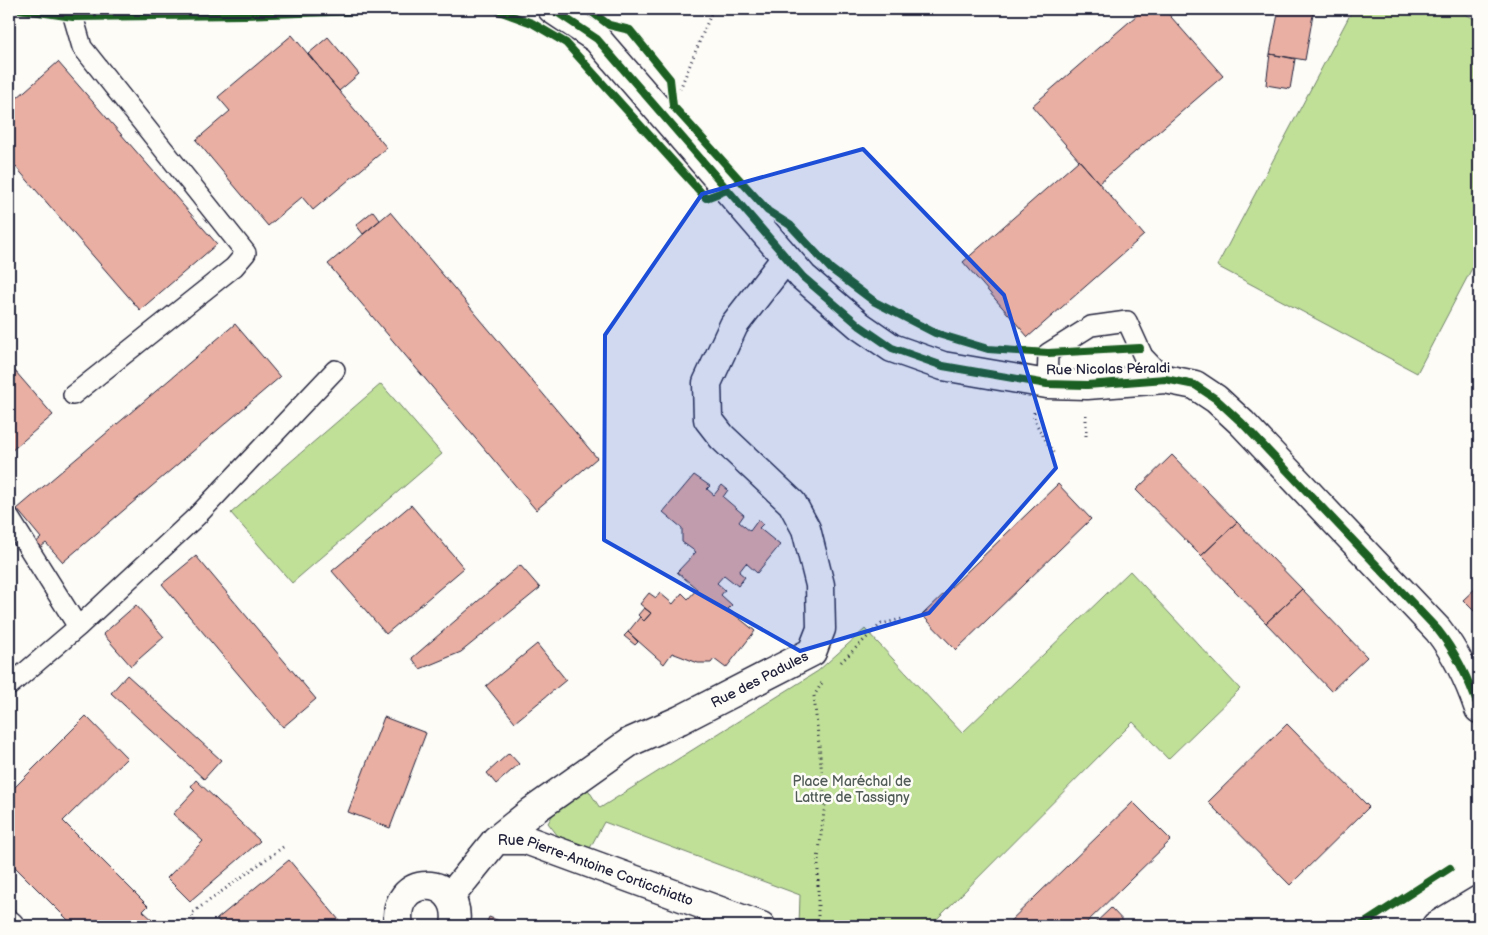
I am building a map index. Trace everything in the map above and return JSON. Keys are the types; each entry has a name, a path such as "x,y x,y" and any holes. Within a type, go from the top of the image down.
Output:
{"street":[{"name":"Rue Nicolas Péraldi","path":"552,9 597,39 803,277 860,326 892,348 943,366 1040,383 1087,385 1165,379 1195,385 1216,399 1242,423 1438,630 1450,645 1468,678 1479,709"},
{"name":"Rue des Padules","path":"496,840 531,812 630,742 680,720 812,652 821,630 820,585 806,529 792,503 722,437 708,419 707,383 734,325 786,258"},
{"name":"Rue Pierre-Antoine Corticchiatto","path":"450,897 496,840 526,840 761,926"},
{"path":"399,926 397,909 407,893 415,888 434,886 450,897 455,906 455,926"},
{"path":"1436,926 1479,900"}],"lane":[{"path":"71,9 82,46 246,253 234,267 73,395"},
{"path":"1040,383 1048,353 1091,326 1128,321 1143,356 1165,379"},
{"path":"9,686 78,628 197,516 335,370"},
{"path":"9,517 78,628"}],"path":[{"path":"661,113 673,106 713,9"},
{"path":"1040,383 1034,420 1055,456"},
{"path":"839,664 881,624 902,619"},
{"path":"818,926 818,859 825,804 814,696 825,678"},
{"path":"196,926 192,913 283,847"}],"highlighted area":[{"path":"863,149 1004,295 1056,468 929,613 800,651 604,540 605,335 702,194"}],"green space":[{"path":"1353,9 1455,9 1479,21 1479,255 1417,373 1217,266"},
{"path":"381,384 442,454 292,583 231,513"},
{"name":"Place Maréchal de Lattre de Tassigny","path":"1130,571 1240,689 1168,759 1133,722 930,926 799,926 800,895 604,822 590,848 558,836 548,823 556,809 587,788 600,808 818,671 865,629 962,733"}],"building":[{"path":"1144,9 1164,9 1223,76 1099,183 1032,106"},
{"path":"1279,9 1314,9 1305,60 1270,54"},
{"path":"292,35 387,148 313,210 302,197 268,226 196,140 230,111 218,97"},
{"path":"328,37 359,74 339,91 308,54"},
{"path":"1270,54 1295,59 1290,89 1266,85"},
{"path":"58,62 217,244 140,310 9,159 9,105"},
{"path":"1079,160 1144,235 1028,337 963,262"},
{"path":"373,211 380,220 363,234 356,225"},
{"path":"390,212 597,458 536,510 328,264"},
{"path":"235,324 280,377 63,562 46,543 36,551 32,546 41,538 17,509"},
{"path":"9,364 53,415 9,453"},
{"path":"1172,455 1237,522 1201,556 1136,490"},
{"path":"694,475 710,486 707,489 714,495 722,485 728,490 723,497 744,515 739,522 750,531 758,520 763,524 759,528 780,545 757,573 746,563 739,572 745,577 738,586 724,575 717,583 725,590 721,595 732,605 728,609 755,631 726,668 714,659 711,663 698,663 672,653 664,664 628,632 640,617 644,621 651,613 640,604 649,593 656,598 660,593 673,604 682,593 688,599 697,589 677,572 696,552 682,542 682,528 663,512"},
{"path":"1058,484 1091,519 956,650 922,615"},
{"path":"411,505 464,568 386,634 332,571"},
{"path":"1237,522 1302,589 1266,623 1201,556"},
{"path":"196,556 316,699 283,727 162,584"},
{"path":"520,565 540,588 461,652 420,669 412,658"},
{"path":"1479,585 1479,616 1463,600"},
{"path":"1302,589 1367,657 1331,691 1266,623"},
{"path":"136,605 164,637 131,666 103,634"},
{"path":"644,608 651,613 644,621 638,615"},
{"path":"628,632 638,642 635,645 624,636"},
{"path":"537,644 566,680 515,722 486,686"},
{"path":"127,675 221,760 204,779 111,693"},
{"path":"86,716 127,758 63,821 148,906 143,911 156,923 153,926 74,926 9,861 9,793"},
{"path":"384,717 426,733 390,828 348,812"},
{"path":"1287,724 1369,807 1290,885 1208,802"},
{"path":"509,753 519,764 496,784 487,773"},
{"path":"196,780 260,841 190,901 167,878 203,841 173,814 195,790 191,786"},
{"path":"1133,802 1171,840 1083,926 1005,926"},
{"path":"289,860 344,926 223,926 217,919"},
{"path":"1111,908 1128,926 1092,926"},
{"path":"489,917 513,926 485,926"}],"cycle path":[{"path":"18,9 73,17 244,15 422,9"},
{"path":"479,9 496,10 532,23 566,43 706,198 727,190"},
{"path":"552,9 597,39 803,277 860,326 892,348 943,366 1047,384 1087,385 1165,379 1195,385 1216,399 1242,423 1438,630 1462,668 1479,709"},
{"path":"588,9 609,25 630,30 670,79 673,106 768,211 790,225 831,269 875,302 935,333 988,349 1048,353 1140,348"},
{"path":"1360,926 1450,868"}]}
